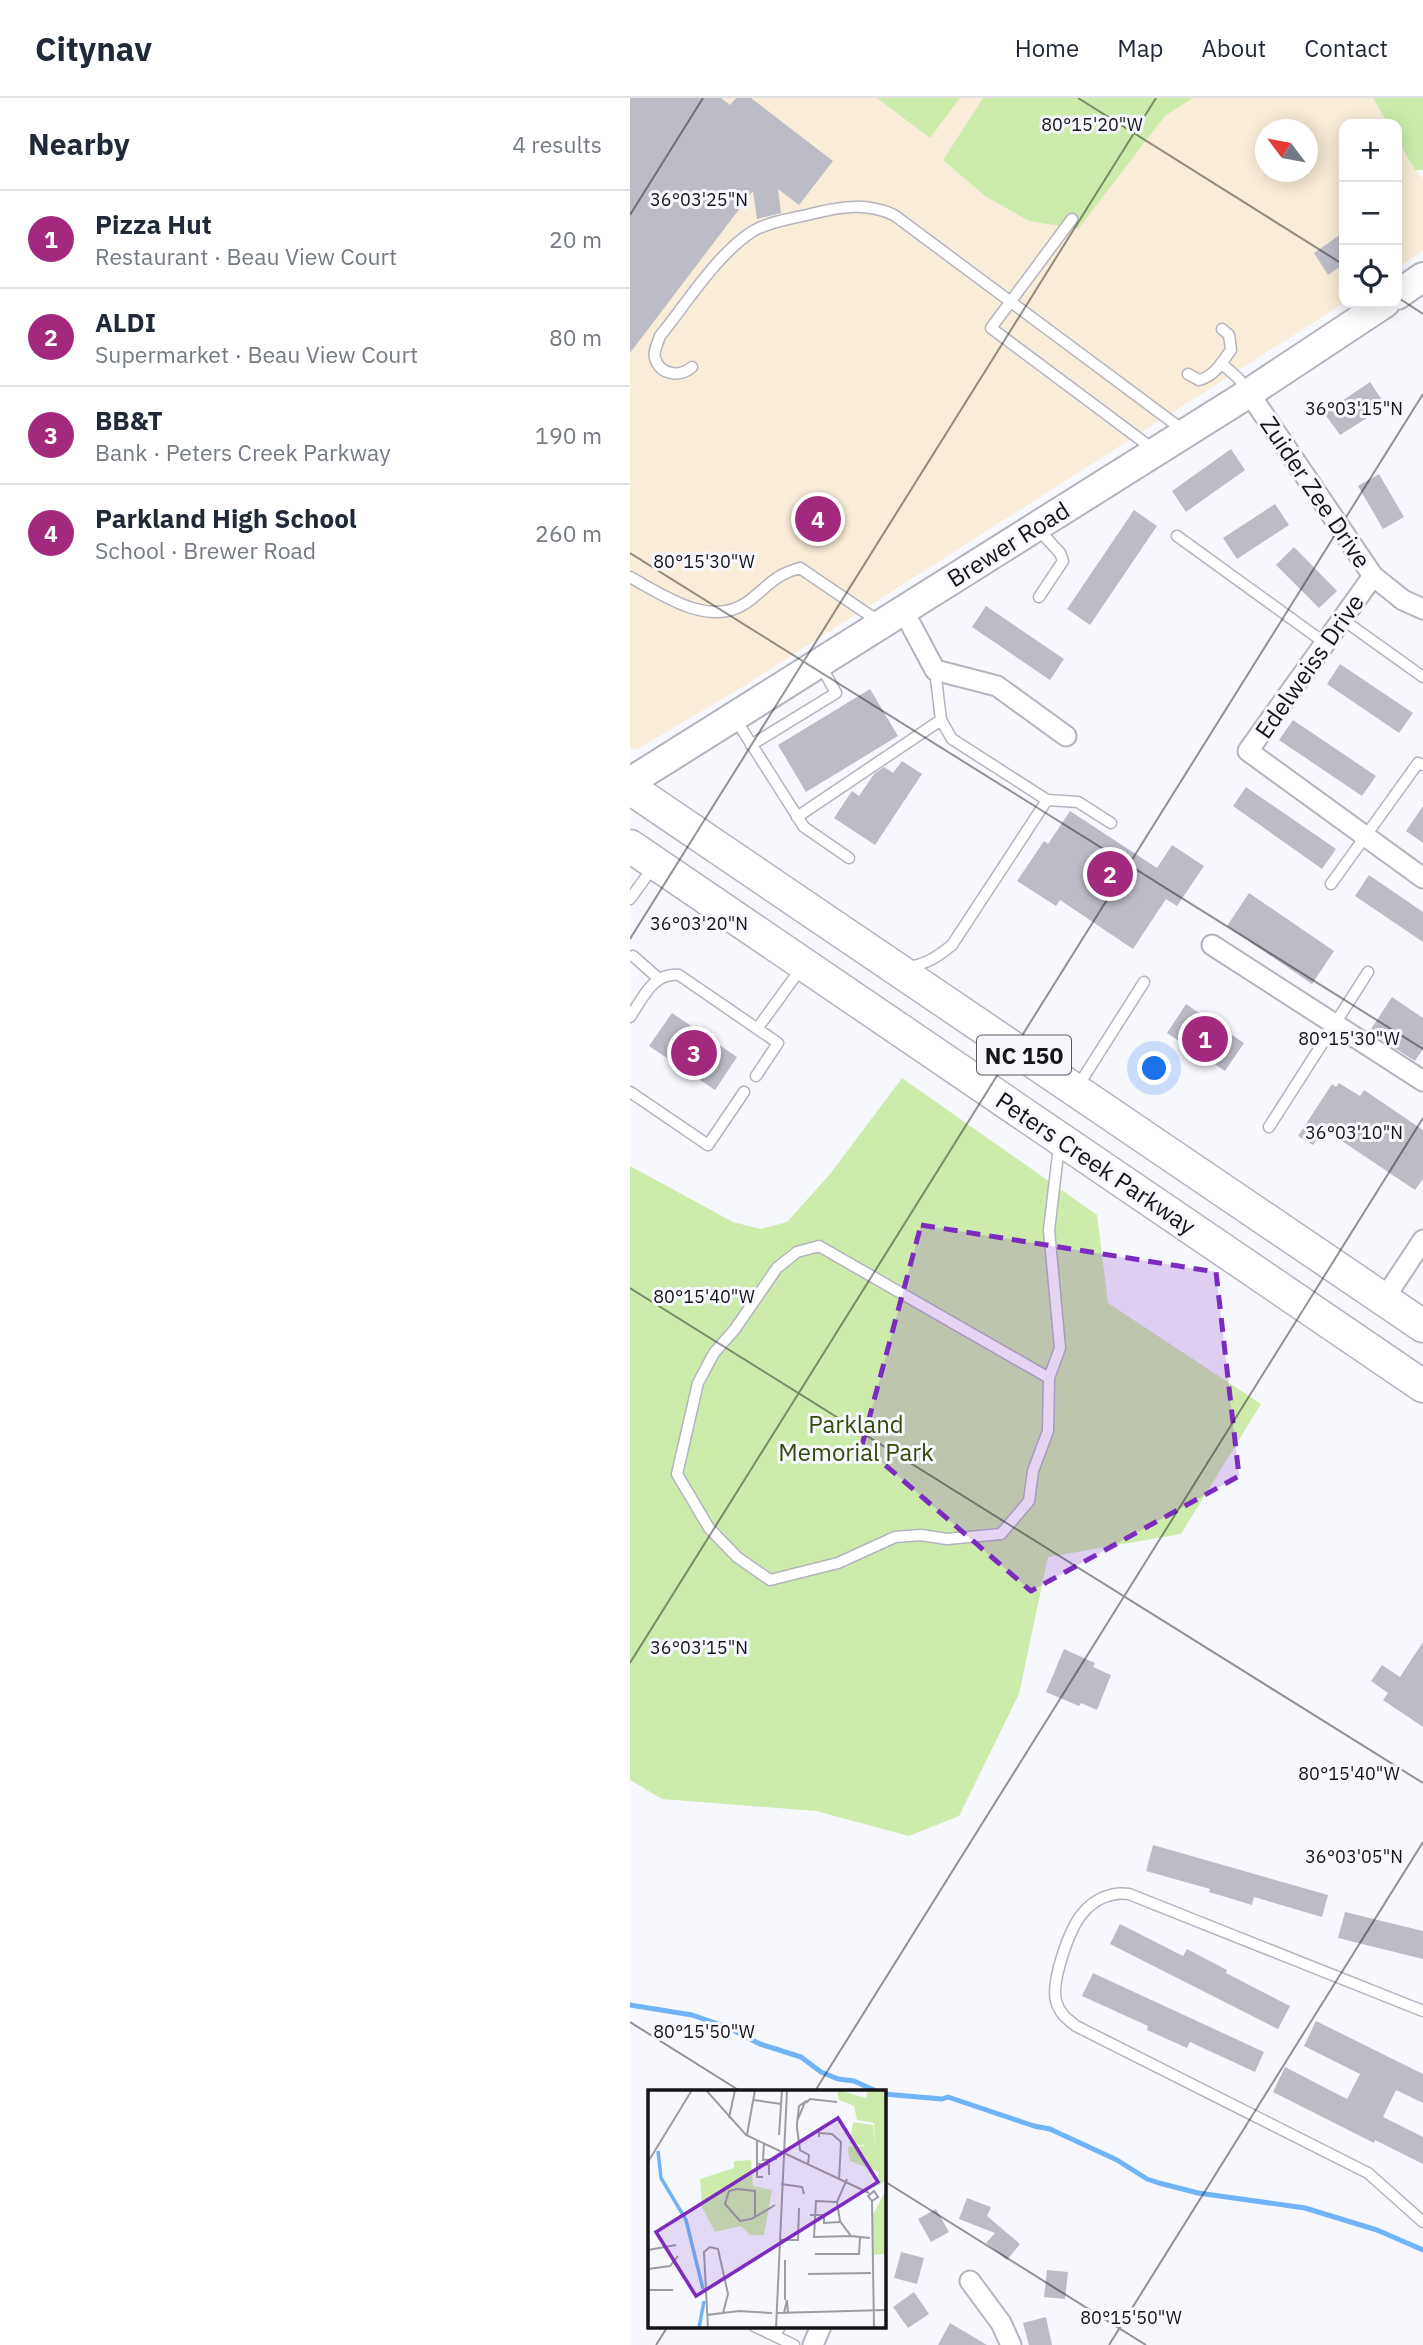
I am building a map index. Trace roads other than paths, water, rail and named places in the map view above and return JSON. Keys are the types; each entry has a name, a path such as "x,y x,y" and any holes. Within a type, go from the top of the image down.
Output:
{"main road":[{"name":"Peters Creek Parkway","path":"630,788 1423,1326"},
{"name":"Peters Creek Parkway","path":"630,846 1423,1386"},
{"path":"808,967 974,1060 1054,1111 1075,1089"}],"street":[{"path":"1402,292 1423,277"},
{"name":"Brewer Road","path":"630,782 1249,393 1377,308"},
{"name":"Zuider Zee Drive","path":"1249,393 1373,576 1403,600 1423,609"},
{"name":"Edelweiss Drive","path":"1373,576 1248,751 1423,878"},
{"path":"892,617 935,670 997,686 1066,736"},
{"path":"1212,944 1423,1081"},
{"path":"1384,1299 1423,1240"},
{"path":"970,2281 1001,2323 1011,2345"},
{"path":"813,2345 820,2328"}],"lane":[{"path":"692,367 677,375 668,372 659,366 655,358 656,348 660,336 715,266 754,230 831,209 860,205 894,215 1186,432"},
{"path":"1072,219 991,328 1156,451"},
{"path":"1188,374 1199,380 1205,379 1222,363 1231,350 1229,335 1222,329"},
{"path":"1222,363 1249,393"},
{"path":"1036,526 1063,557 1040,597"},
{"path":"1177,536 1325,642"},
{"path":"630,577 700,612 724,613 745,604 767,583 785,572 800,568 892,617"},
{"path":"1342,619 1423,677"},
{"path":"751,744 836,693 819,663"},
{"path":"935,670 942,720 952,739 1047,800 1078,802 1111,822"},
{"path":"734,716 804,827 849,858"},
{"path":"797,817 942,720"},
{"path":"1331,884 1418,762 1423,765"},
{"path":"897,969 924,964 952,945 1047,800"},
{"path":"630,899 656,863"},
{"path":"630,945 632,957 658,978"},
{"path":"757,1029 808,967"},
{"path":"1269,1127 1367,972"},
{"path":"630,1017 658,978 668,974 679,975 778,1043 756,1076"},
{"path":"1075,1089 1144,982"},
{"path":"630,1092 708,1145 744,1092"},
{"path":"1049,1378 819,1246 797,1252 777,1268 736,1329 714,1353 698,1383 677,1474 709,1528 737,1558 770,1580 838,1563 895,1537 920,1535 947,1539 1001,1534 1029,1501 1033,1471 1048,1431 1049,1378 1060,1348 1049,1230 1060,1139"},
{"path":"1423,2011 1129,1894 1118,1892 1097,1900 1081,1915 1064,1951 1057,1979 1056,2000 1063,2015 1076,2026 1368,2173 1423,2222"},
{"path":"778,2331 793,2345"}],"waterway":[{"path":"630,2005 692,2015 727,2027 760,2044 801,2057 821,2072 838,2079 854,2081 874,2090"},
{"path":"886,2094 942,2099 948,2097 1050,2129 1159,2183 1198,2193 1305,2208 1377,2230 1423,2250"}],"place":[{"name":"Parkland High School","path":"818,519"},
{"name":"ALDI","path":"1110,874"},
{"name":"Pizza Hut","path":"1205,1039"},
{"name":"BB&T","path":"694,1053"}],"park label":[{"name":"Parkland Memorial Park","path":"856,1438"}]}
